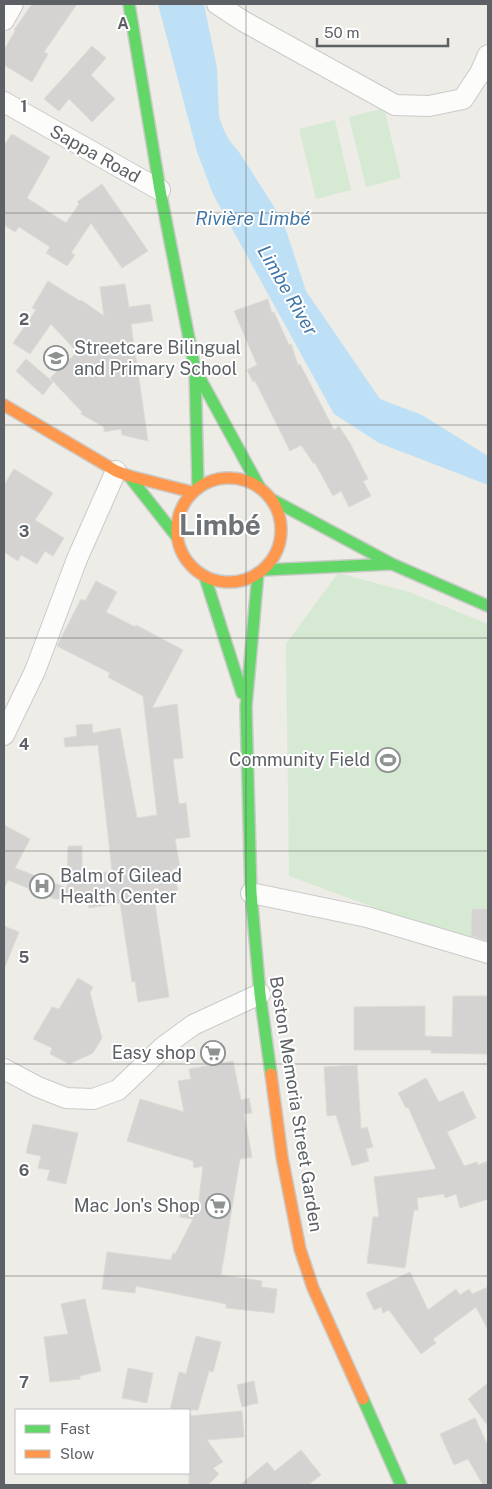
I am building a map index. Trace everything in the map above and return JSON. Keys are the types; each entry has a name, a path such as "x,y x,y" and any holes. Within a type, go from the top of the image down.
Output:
{"main road":[{"path":"129,4 160,190 195,369 195,490"},
{"path":"195,369 260,488"},
{"path":"4,405 123,474 195,490"},
{"path":"123,474 177,537"},
{"path":"392,564 260,572 232,582 206,577 191,567 182,553 177,537 177,521 182,505 195,490 213,480 229,478 246,481 260,488 271,498 392,564 488,606"},
{"path":"260,572 275,554 281,536 279,516 271,498"},
{"name":"Boston Memoria Street Garden","path":"260,572 246,706 251,893 260,994 282,1157 300,1249 313,1288 402,1485"},
{"name":"Boston Memoria Street Garden","path":"206,577 246,706"}],"street":[{"path":"4,20 13,4"},
{"path":"218,4 251,26 396,105 429,106 463,99 480,73 488,55"},
{"name":"Sappa Road","path":"4,102 160,190"},
{"path":"4,735 35,671 77,559 123,474"},
{"path":"251,893 367,917 488,953"},
{"path":"4,1069 38,1087 66,1098 93,1098 118,1090 163,1047 193,1026 260,994"}],"green space":[{"path":"384,108 401,178 366,187 349,117"},
{"path":"335,120 351,190 316,199 299,129"},
{"name":"Community Field","path":"338,573 409,592 488,624 488,909 472,909 471,943 289,876 286,644"}],"water":[{"name":"Rivière Limbé","path":"158,4 204,4 217,68 219,117 224,130 273,205 286,230 306,291 380,399 422,415 488,456 488,485 379,443 334,414 213,194 197,152"}],"building":[{"path":"32,4 77,4 44,52 48,54 32,82 4,65 4,50 14,30"},
{"path":"92,46 106,58 91,75 115,99 92,122 69,99 59,111 44,99"},
{"path":"12,134 50,157 27,198 66,223 79,204 77,202 102,184 148,251 122,268 91,223 71,253 75,255 67,266 46,253 50,247 19,227 15,232 4,225 4,145"},
{"path":"48,281 104,316 100,287 125,284 129,307 150,304 153,321 131,324 148,441 122,435 121,429 104,432 104,427 81,414 82,412 50,378 77,352 51,324 30,354 13,343 36,310 32,308"},
{"path":"268,299 272,313 274,312 289,345 291,344 298,365 300,364 334,430 339,426 368,479 363,481 371,496 349,507 341,491 333,496 315,463 301,445 290,451 255,381 253,382 247,370 257,365 234,311"},
{"path":"26,359 53,382 43,395 16,371"},
{"path":"14,469 53,493 35,520 64,538 53,556 45,551 37,564 21,555 18,561 4,552 4,485"},
{"path":"96,581 117,592 106,612 135,627 136,625 183,650 152,708 177,704 183,758 173,759 179,804 186,803 190,837 175,839 180,868 172,869 178,890 154,897 169,997 138,1002 135,981 132,982 120,903 89,908 88,899 55,899 8,880 4,889 4,825 30,839 15,868 67,888 68,846 82,846 82,876 112,871 98,745 65,747 64,738 77,736 76,725 92,724 93,733 120,728 137,818 157,815 143,696 108,677 110,673 57,646 81,599 85,601"},
{"path":"472,909 488,909 488,941 471,936"},
{"path":"4,926 19,932 4,969"},
{"path":"78,978 93,987 90,993 102,1038 93,1053 69,1064 50,1054 52,1048 33,1039 52,1007 59,1009"},
{"path":"453,996 488,996 488,1054 431,1053 431,1050 354,1050 354,1007 425,1006 425,1036 452,1037"},
{"path":"233,1061 241,1100 249,1098 252,1113 244,1114 252,1157 240,1159 221,1275 262,1281 261,1287 277,1289 274,1313 226,1308 226,1304 136,1286 135,1293 102,1289 107,1252 171,1260 173,1253 175,1254 193,1219 180,1217 182,1203 198,1207 203,1166 194,1168 193,1161 127,1141 140,1099 184,1112 178,1081 191,1079 189,1069"},
{"path":"357,1065 361,1129 367,1127 373,1147 366,1149 369,1161 352,1166 336,1115 327,1116 324,1067"},
{"path":"426,1078 439,1102 463,1091 476,1118 447,1132 464,1166 477,1162 478,1165 488,1161 488,1199 460,1208 456,1194 445,1198 444,1194 417,1198 418,1210 414,1210 405,1268 367,1263 373,1217 379,1217 374,1177 436,1169 408,1107 406,1108 398,1093"},
{"path":"33,1124 78,1133 66,1184 47,1180 50,1170 38,1168 41,1156 26,1153"},
{"path":"410,1272 428,1310 456,1289 460,1295 469,1289 472,1294 488,1287 488,1330 476,1307 433,1339 436,1343 421,1354 389,1310 383,1313 381,1307 374,1310 366,1293"},
{"path":"85,1299 101,1371 80,1376 80,1379 50,1382 44,1337 68,1334 61,1304"},
{"path":"196,1336 221,1342 213,1372 209,1371 198,1410 170,1409 179,1372 186,1374"},
{"path":"128,1368 153,1373 147,1403 122,1398"},
{"path":"254,1381 258,1403 242,1407 237,1385"},
{"path":"488,1383 488,1426 468,1399"},
{"path":"242,1411 244,1437 207,1440 223,1462 213,1468 219,1474 208,1485 189,1485 190,1416"},
{"path":"475,1418 488,1446 488,1485 483,1485 468,1459 454,1465 440,1434"},
{"path":"301,1450 321,1475 308,1485 240,1485 267,1462 275,1471"}],"traffic: fast":[{"path":"129,4 160,190 195,369 198,488"},
{"path":"197,373 260,488"},
{"path":"129,476 177,537"},
{"path":"271,499 392,564 488,606"},
{"path":"263,570 392,564"},
{"path":"258,573 246,707 251,893 260,994 271,1074"},
{"path":"205,577 242,693"},
{"path":"363,1399 401,1485"}],"traffic: slow":[{"path":"4,405 116,471 192,492"},
{"path":"229,478 249,482 266,493 277,510 281,530 277,550 266,567 249,578 229,582 209,578 192,567 181,550 177,530 181,510 192,493 209,482 229,478"},
{"path":"271,1074 282,1157 300,1249 313,1288 363,1399"}],"place":[{"name":"Streetcare Bilingual and Primary School","path":"56,358"},
{"name":"Community Field","path":"388,760"},
{"name":"Balm of Gilead Health Center","path":"42,886"},
{"name":"Easy shop","path":"213,1053"},
{"name":"Mac Jon's Shop","path":"218,1206"}],"district":[{"name":"Limbé","path":"220,525"}],"water label":[{"name":"Limbe River","path":"288,290"}]}
